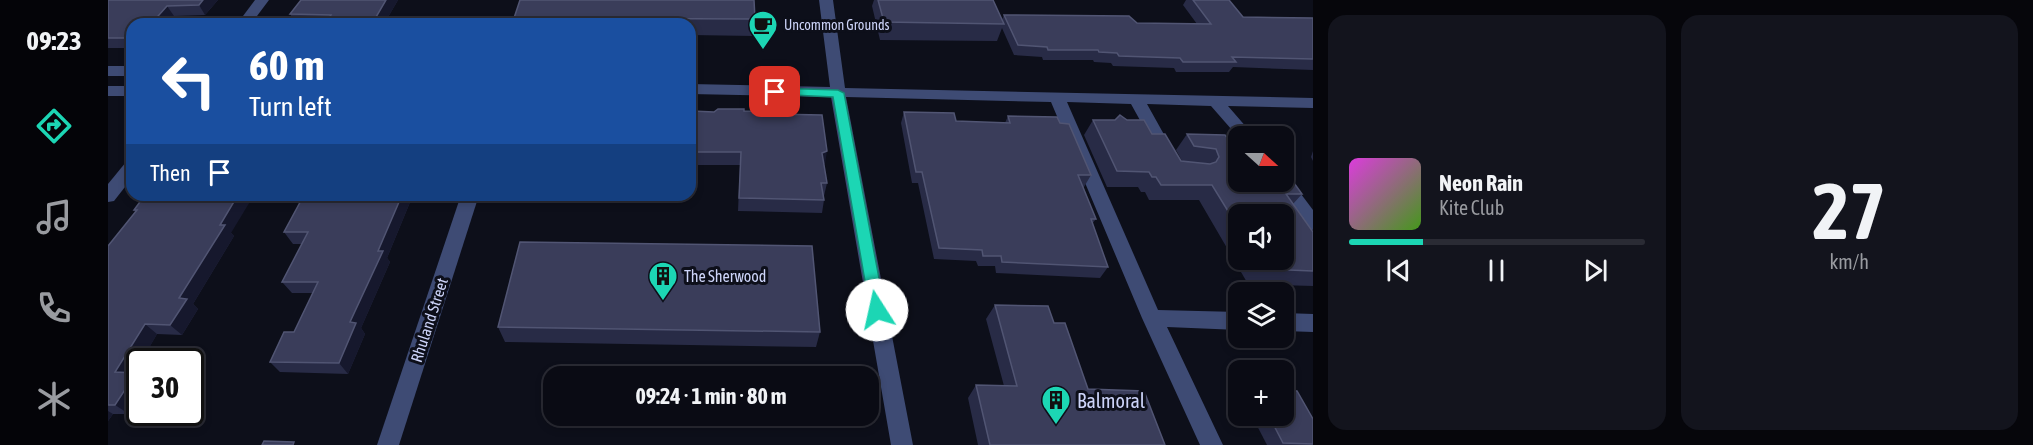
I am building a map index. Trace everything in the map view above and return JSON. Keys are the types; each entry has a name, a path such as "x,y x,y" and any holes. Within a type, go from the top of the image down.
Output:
{"street":[{"path":"248,18 262,0"},
{"path":"826,0 838,93 902,445"},
{"path":"108,71 126,71"},
{"path":"696,89 1313,104"},
{"path":"108,91 126,91"},
{"path":"1057,98 1152,318 1212,445"},
{"path":"1137,100 1176,170"},
{"path":"1215,101 1237,126"},
{"path":"108,196 126,174"},
{"path":"1291,192 1313,223"},
{"name":"Rhuland Street","path":"388,445 468,201"},
{"path":"1152,318 1228,321"},
{"path":"1294,322 1313,323"}],"building":[{"path":"108,0 203,0 199,5 167,6 156,18 126,18 126,38 108,38"},
{"path":"301,0 386,0 376,18 329,18 331,15 290,14"},
{"path":"520,0 754,0 755,19 696,18 514,18"},
{"path":"878,0 993,0 1004,24 884,22"},
{"path":"1193,0 1229,0 1243,17 1313,18 1313,59 1232,57 1236,62 1183,62 1180,58 1119,56 1117,53 1099,52 1098,50 1048,50 1047,47 1018,45 1004,15 1129,16 1137,23 1211,24"},
{"path":"744,109 744,111 771,114 822,115 827,151 822,153 827,183 821,183 824,200 739,198 741,152 696,152 696,111"},
{"path":"904,112 954,113 956,121 1010,123 1008,116 1057,117 1060,123 1069,124 1091,175 1078,175 1096,219 1091,219 1108,267 1002,262 1001,256 983,256 982,250 939,248 922,172 916,172"},
{"path":"1120,115 1127,120 1144,120 1152,134 1165,134 1181,161 1210,164 1216,162 1219,157 1216,149 1194,146 1187,134 1225,135 1228,139 1228,192 1294,192 1294,183 1302,194 1286,194 1293,204 1228,204 1228,211 1212,185 1161,185 1149,172 1117,171 1093,120 1115,120"},
{"path":"141,201 234,201 220,225 225,225 179,298 187,299 170,325 145,324 130,348 126,348 126,354 115,372 126,373 126,388 115,405 108,405 108,246 137,210 134,210"},
{"path":"301,201 399,201 378,251 383,251 350,322 356,323 339,363 270,362 284,332 294,332 318,282 282,282 308,232 284,232"},
{"path":"1294,205 1313,232 1313,271 1288,270 1294,270"},
{"name":"The Sherwood","path":"520,242 812,246 820,332 498,327"},
{"path":"995,305 1048,306 1054,323 1065,323 1088,389 1144,391 1165,445 990,445 976,385 1017,386"},
{"path":"1294,391 1297,391 1313,419 1313,444 1283,443 1274,426 1294,426"},
{"path":"264,441 294,442 293,445 262,445"}],"place":[{"name":"Uncommon Grounds","path":"763,50"},
{"name":"The Sherwood","path":"663,302"},
{"name":"Balmoral","path":"1056,426"}],"route":[{"path":"775,92 838,93 877,310"}]}
